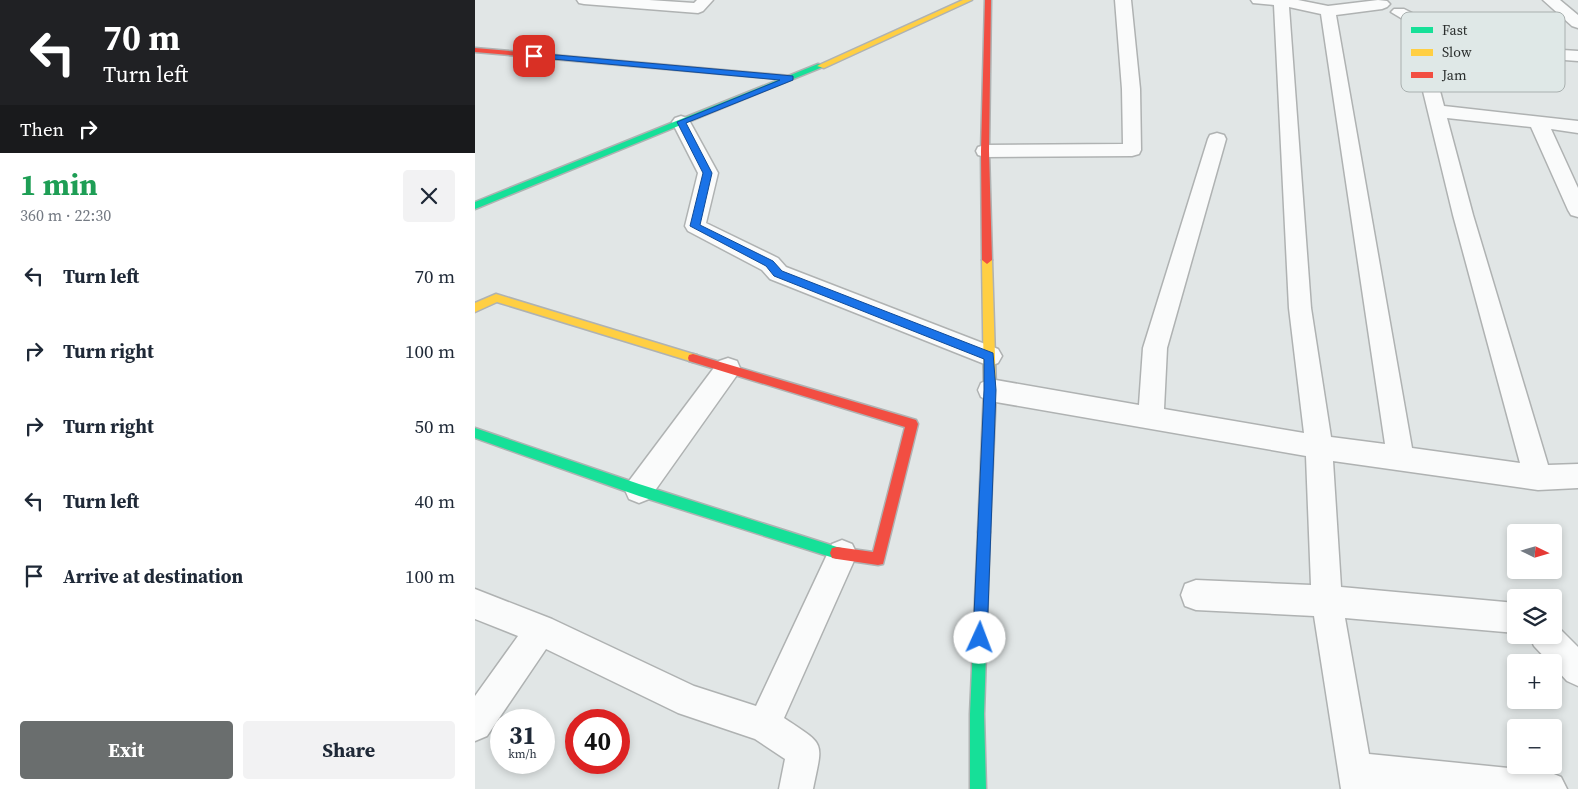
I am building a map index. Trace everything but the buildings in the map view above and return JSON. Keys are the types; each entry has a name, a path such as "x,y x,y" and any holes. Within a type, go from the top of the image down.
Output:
{"street":[{"path":"584,0 698,8 705,0"},
{"path":"475,206 790,78 969,0"},
{"path":"977,789 977,714 990,390 985,152 988,0"},
{"path":"985,152 1132,150 1131,89 1123,0"},
{"path":"1258,0 1281,2 1328,11 1378,2 1401,13"},
{"path":"1551,0 1564,12"},
{"path":"1281,2 1300,308 1319,447 1327,601 1356,779 1549,789"},
{"path":"1328,11 1400,458"},
{"path":"1565,12 1578,24"},
{"path":"475,50 790,78"},
{"path":"1565,55 1578,56"},
{"path":"1432,92 1463,215 1538,478"},
{"path":"1437,111 1578,127"},
{"path":"681,122 708,173 695,226 770,264 778,273 990,356"},
{"path":"1538,122 1578,210"},
{"path":"1151,417 1155,348 1217,139"},
{"path":"475,308 496,298 912,424 878,559 842,554 639,490 475,432"},
{"path":"639,490 729,368"},
{"path":"990,390 1319,447 1538,478 1578,476"},
{"path":"764,725 842,554"},
{"path":"1196,595 1327,601 1507,617"},
{"path":"475,604 541,630 690,700 764,725 805,751 796,789"},
{"path":"475,724 541,630"},
{"path":"1553,644 1578,670"}],"traffic: fast":[{"path":"475,206 821,66"},
{"path":"475,433 639,490 837,553"},
{"path":"978,789 977,714 984,532"}],"traffic: slow":[{"path":"821,66 969,0"},
{"path":"984,532 990,390 987,260"},
{"path":"475,308 496,298 693,358"}],"traffic: jam":[{"path":"987,260 985,151 988,0"},
{"path":"475,50 790,78"},
{"path":"693,358 912,424 878,559 837,553"}],"route":[{"path":"534,56 790,78 681,122 708,173 695,226 770,264 778,273 990,356 980,638"}]}
